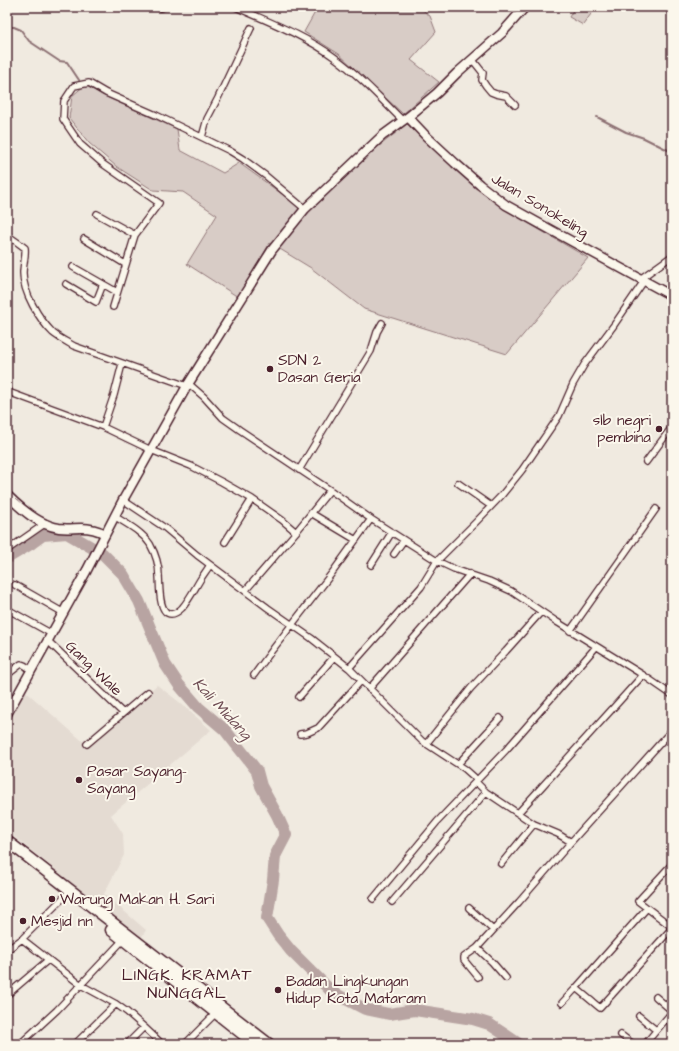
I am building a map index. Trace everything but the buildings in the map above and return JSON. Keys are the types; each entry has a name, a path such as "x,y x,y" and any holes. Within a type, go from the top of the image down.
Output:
{"highway":[{"path":"7,841 255,1044"},
{"path":"7,849 122,940 140,949 269,1044"}],"street":[{"path":"158,7 164,7"},
{"path":"236,7 278,25 333,56 406,119"},
{"path":"7,714 64,613 101,544 114,516 187,385 272,250 305,209 382,136 406,119 502,33 525,7"},
{"path":"202,137 207,120 251,28"},
{"path":"472,59 483,73 482,80 491,92 506,96 515,105"},
{"path":"112,307 135,236 159,203 102,164 80,144 63,120 64,101 74,86 89,83 106,93 202,137 243,159 279,186 305,209"},
{"name":"Jalan Sonokeling","path":"406,119 480,186 506,205 672,296"},
{"path":"97,214 135,236"},
{"path":"7,235 24,248 25,253 23,272 26,289 31,301 39,315 61,339 74,346 122,364 187,385 204,397 223,418 371,519 437,561 489,581 532,604 541,612 570,631 672,694"},
{"path":"84,239 125,264"},
{"path":"349,668 421,587 437,561 491,506 522,470 563,409 573,384 584,365 614,324 642,280 672,256"},
{"path":"73,267 117,292"},
{"path":"66,284 96,302 103,284"},
{"path":"299,470 371,351 377,332 382,323"},
{"path":"103,427 114,395 122,364"},
{"path":"7,390 11,393 103,427 151,450 191,466 252,499 282,520 296,532"},
{"path":"646,462 672,427"},
{"path":"458,483 491,506"},
{"path":"245,591 330,490"},
{"path":"7,495 28,513 46,523 59,528 92,529 105,534"},
{"path":"225,542 252,499"},
{"path":"123,500 164,528 210,565 349,668 426,744 465,769 474,777 481,788 500,803 534,824 555,832 571,842"},
{"path":"570,631 656,509"},
{"path":"311,513 356,540"},
{"path":"114,516 137,530 150,545 156,558 160,594 165,612 172,614 181,610 210,565"},
{"path":"254,675 371,519"},
{"path":"7,550 46,523"},
{"path":"371,564 392,532"},
{"path":"394,554 404,540"},
{"path":"369,688 470,574"},
{"path":"15,585 64,613"},
{"name":"Gang Wale","path":"7,609 50,638 124,713"},
{"path":"426,744 471,688 541,612"},
{"path":"373,899 437,822 506,750 596,647"},
{"path":"299,697 334,656"},
{"path":"7,675 21,664 32,670"},
{"path":"518,813 643,675"},
{"path":"300,734 307,733 318,728 362,681"},
{"name":"Gang Wale","path":"88,744 148,692"},
{"path":"458,764 500,718"},
{"path":"478,977 464,959 477,948 672,730"},
{"path":"392,902 486,792"},
{"path":"501,864 534,824"},
{"path":"576,988 600,1008 672,928 638,901 672,864"},
{"path":"7,950 22,939 66,895"},
{"path":"469,908 493,930"},
{"path":"562,1003 646,908"},
{"path":"22,939 81,985 116,1004 127,1012 162,1044"},
{"path":"20,1044 57,1010 122,940"},
{"path":"477,948 506,978"},
{"path":"7,995 48,960"},
{"path":"645,1044 672,1011 656,997"},
{"path":"75,1044 116,1004"},
{"path":"185,1044 216,1013"},
{"path":"639,1016 656,1030"},
{"path":"127,1044 144,1027"},
{"path":"621,1035 632,1044"}],"shaded area":[{"path":"318,7 419,7 430,16 436,32 411,60 439,82 403,114 339,54 304,32"},
{"path":"575,7 596,7 583,25 569,17"},
{"path":"85,85 102,95 177,129 180,150 223,173 239,163 307,212 364,158 407,124 454,168 504,209 588,258 507,354 364,309 311,268 270,243 238,297 187,264 217,215 183,192 153,190 117,167 89,143 69,118 72,96"},
{"name":"Pasar Sayang- Sayang","path":"157,685 211,730 111,815 123,834 124,855 104,894 146,930 141,938 7,831 7,720 23,689 87,745"}],"waterway":[{"path":"660,7 672,15"},
{"path":"7,27 14,27 21,30 29,41 59,61 67,62 79,80"},
{"path":"597,117 626,132 644,138 672,152"},
{"name":"Kali Midang","path":"7,558 43,535 67,533 103,554 123,574 139,601 165,664 179,685 198,707 225,730 257,771 261,786 286,835 275,856 267,918 291,951 332,992 365,1009 389,1014 415,1010 473,1019 489,1024 519,1044"}],"place":[{"name":"SDN 2 Dasan Geria","path":"270,369"},
{"name":"slb negri pembina","path":"659,429"},
{"name":"Pasar Sayang- Sayang","path":"79,780"},
{"name":"Warung Makan H. Sari","path":"52,899"},
{"name":"Mesjid nn","path":"23,921"},
{"name":"Badan Lingkungan Hidup Kota Mataram","path":"278,990"}],"district":[{"name":"LINGK. KRAMAT NUNGGAL","path":"187,983"}]}
